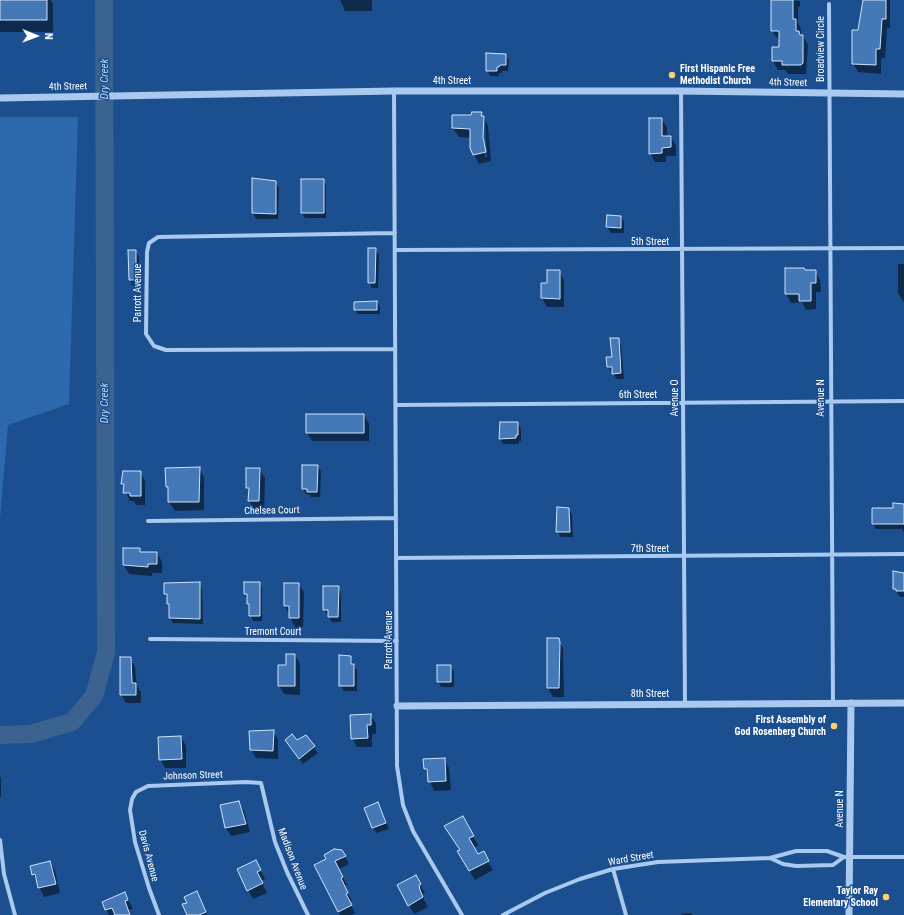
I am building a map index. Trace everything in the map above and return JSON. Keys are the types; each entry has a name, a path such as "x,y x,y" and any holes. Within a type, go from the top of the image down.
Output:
{"street":[{"name":"Broadview Circle","path":"829,4 829,93"},
{"name":"4th Street","path":"0,98 394,91 904,94"},
{"name":"Parrott Avenue","path":"394,91 397,766 403,805 414,831 462,915"},
{"name":"Avenue O","path":"681,92 685,704"},
{"name":"Avenue N","path":"829,93 833,703"},
{"name":"Parrott Avenue","path":"395,233 158,237 149,243 147,252 146,334 154,346 166,350 395,349"},
{"name":"5th Street","path":"395,250 682,250 830,247 904,248"},
{"name":"6th Street","path":"396,405 904,401"},
{"name":"Chelsea Court","path":"148,521 396,518"},
{"name":"7th Street","path":"396,558 684,557 904,554"},
{"name":"Tremont Court","path":"150,639 396,640"},
{"name":"Avenue N","path":"850,915 847,857 851,703"},
{"name":"8th Street","path":"397,706 904,703"},
{"name":"Johnson Street","path":"132,799 136,792 148,786 261,783"},
{"name":"Madison Avenue","path":"261,783 275,842 287,872 308,915"},
{"name":"Davis Avenue","path":"132,799 130,810 134,842 149,888 160,915"},
{"path":"0,840 4,874 15,915"},
{"name":"Ward Street","path":"503,915 545,893 580,879 613,869 658,862 770,858 796,851 827,851 847,857 904,857"},
{"name":"Ward Street","path":"770,858 783,864 818,866 833,865 847,857"},
{"path":"613,869 626,915"}],"shaded area":[{"path":"0,117 78,117 69,404 8,425 0,518"}],"building":[{"path":"0,0 47,0 47,20 0,20"},
{"path":"771,0 793,0 793,19 796,19 796,31 799,31 800,35 803,35 803,63 801,65 782,65 782,61 772,61 772,47 779,47 779,31 771,31"},
{"path":"863,0 886,0 886,19 882,19 880,49 876,49 876,65 852,64 852,30 858,30"},
{"path":"486,53 506,54 506,65 500,65 497,67 497,71 486,71"},
{"path":"472,112 482,112 481,116 484,116 483,137 486,152 473,155 470,148 470,129 452,128 452,115 471,115"},
{"path":"649,118 662,118 662,136 671,136 671,147 662,148 662,153 649,154"},
{"path":"252,178 276,181 276,214 252,213"},
{"path":"301,179 324,179 324,213 301,213"},
{"path":"607,215 621,216 621,228 606,227"},
{"path":"368,248 376,248 375,283 368,283"},
{"path":"128,250 136,250 136,280 129,280"},
{"path":"785,268 804,268 805,270 816,270 816,283 811,283 811,301 799,301 799,294 785,294"},
{"path":"547,270 560,270 560,299 541,298 541,283 547,283"},
{"path":"377,301 377,310 354,310 354,302"},
{"path":"610,338 619,338 621,373 612,374 612,367 607,367 606,357 612,357"},
{"path":"306,414 364,414 364,433 306,433"},
{"path":"500,422 518,422 518,435 516,435 516,438 499,439"},
{"path":"302,465 318,465 317,492 307,492 307,489 302,489"},
{"path":"200,467 199,502 168,502 168,487 166,487 165,468"},
{"path":"246,468 260,468 259,501 248,501 249,488 246,488"},
{"path":"123,471 141,471 141,496 130,496 130,493 123,493 124,484 121,484"},
{"path":"893,503 904,504 904,524 872,524 872,508 893,508"},
{"path":"557,507 569,508 570,532 556,532"},
{"path":"123,548 140,548 140,552 157,552 157,564 148,564 148,567 123,565"},
{"path":"893,571 904,573 904,591 896,591 896,589 893,589"},
{"path":"200,582 200,619 169,618 169,604 167,604 167,594 164,594 164,583"},
{"path":"244,582 260,582 260,616 249,616 247,594 244,594"},
{"path":"284,583 299,583 299,618 289,618 289,606 284,606"},
{"path":"323,586 339,586 338,617 328,617 328,610 323,610"},
{"path":"547,638 559,638 560,642 559,688 547,688"},
{"path":"286,654 295,654 295,686 278,686 278,665 286,665"},
{"path":"339,655 351,656 351,664 354,664 354,686 339,686"},
{"path":"120,657 131,657 132,683 136,683 136,695 120,695"},
{"path":"437,665 451,665 451,682 437,682"},
{"path":"371,714 371,725 367,725 368,738 351,739 350,715"},
{"path":"274,730 273,751 250,750 249,731"},
{"path":"292,734 297,740 306,735 315,746 299,759 285,740"},
{"path":"181,736 182,759 159,760 158,737"},
{"path":"445,758 446,781 428,782 427,769 424,769 423,759"},
{"path":"239,801 246,824 225,828 220,805"},
{"path":"378,802 386,823 372,828 364,808"},
{"path":"463,816 474,836 469,838 478,854 484,851 489,861 469,871 457,851 460,850 444,826"},
{"path":"334,849 342,850 346,856 335,861 343,877 341,878 348,893 346,894 352,905 338,912 314,865 326,859 324,855"},
{"path":"256,860 261,870 257,872 263,883 247,891 237,869"},
{"path":"50,861 56,884 38,888 35,874 32,875 30,866"},
{"path":"416,875 421,884 419,885 423,897 408,906 397,885"},
{"path":"197,891 206,912 199,915 187,915 182,904 187,903 184,897"},
{"path":"125,892 128,900 125,901 130,915 115,915 112,908 105,910 102,902"}],"waterway":[{"name":"Dry Creek","path":"0,735 31,734 72,722 94,696 106,653 104,0"}],"place":[{"name":"First Hispanic Free Methodist Church","path":"672,75"},
{"name":"First Assembly of God Rosenberg Church","path":"834,726"},
{"name":"Taylor Ray Elementary School","path":"886,897"}]}
